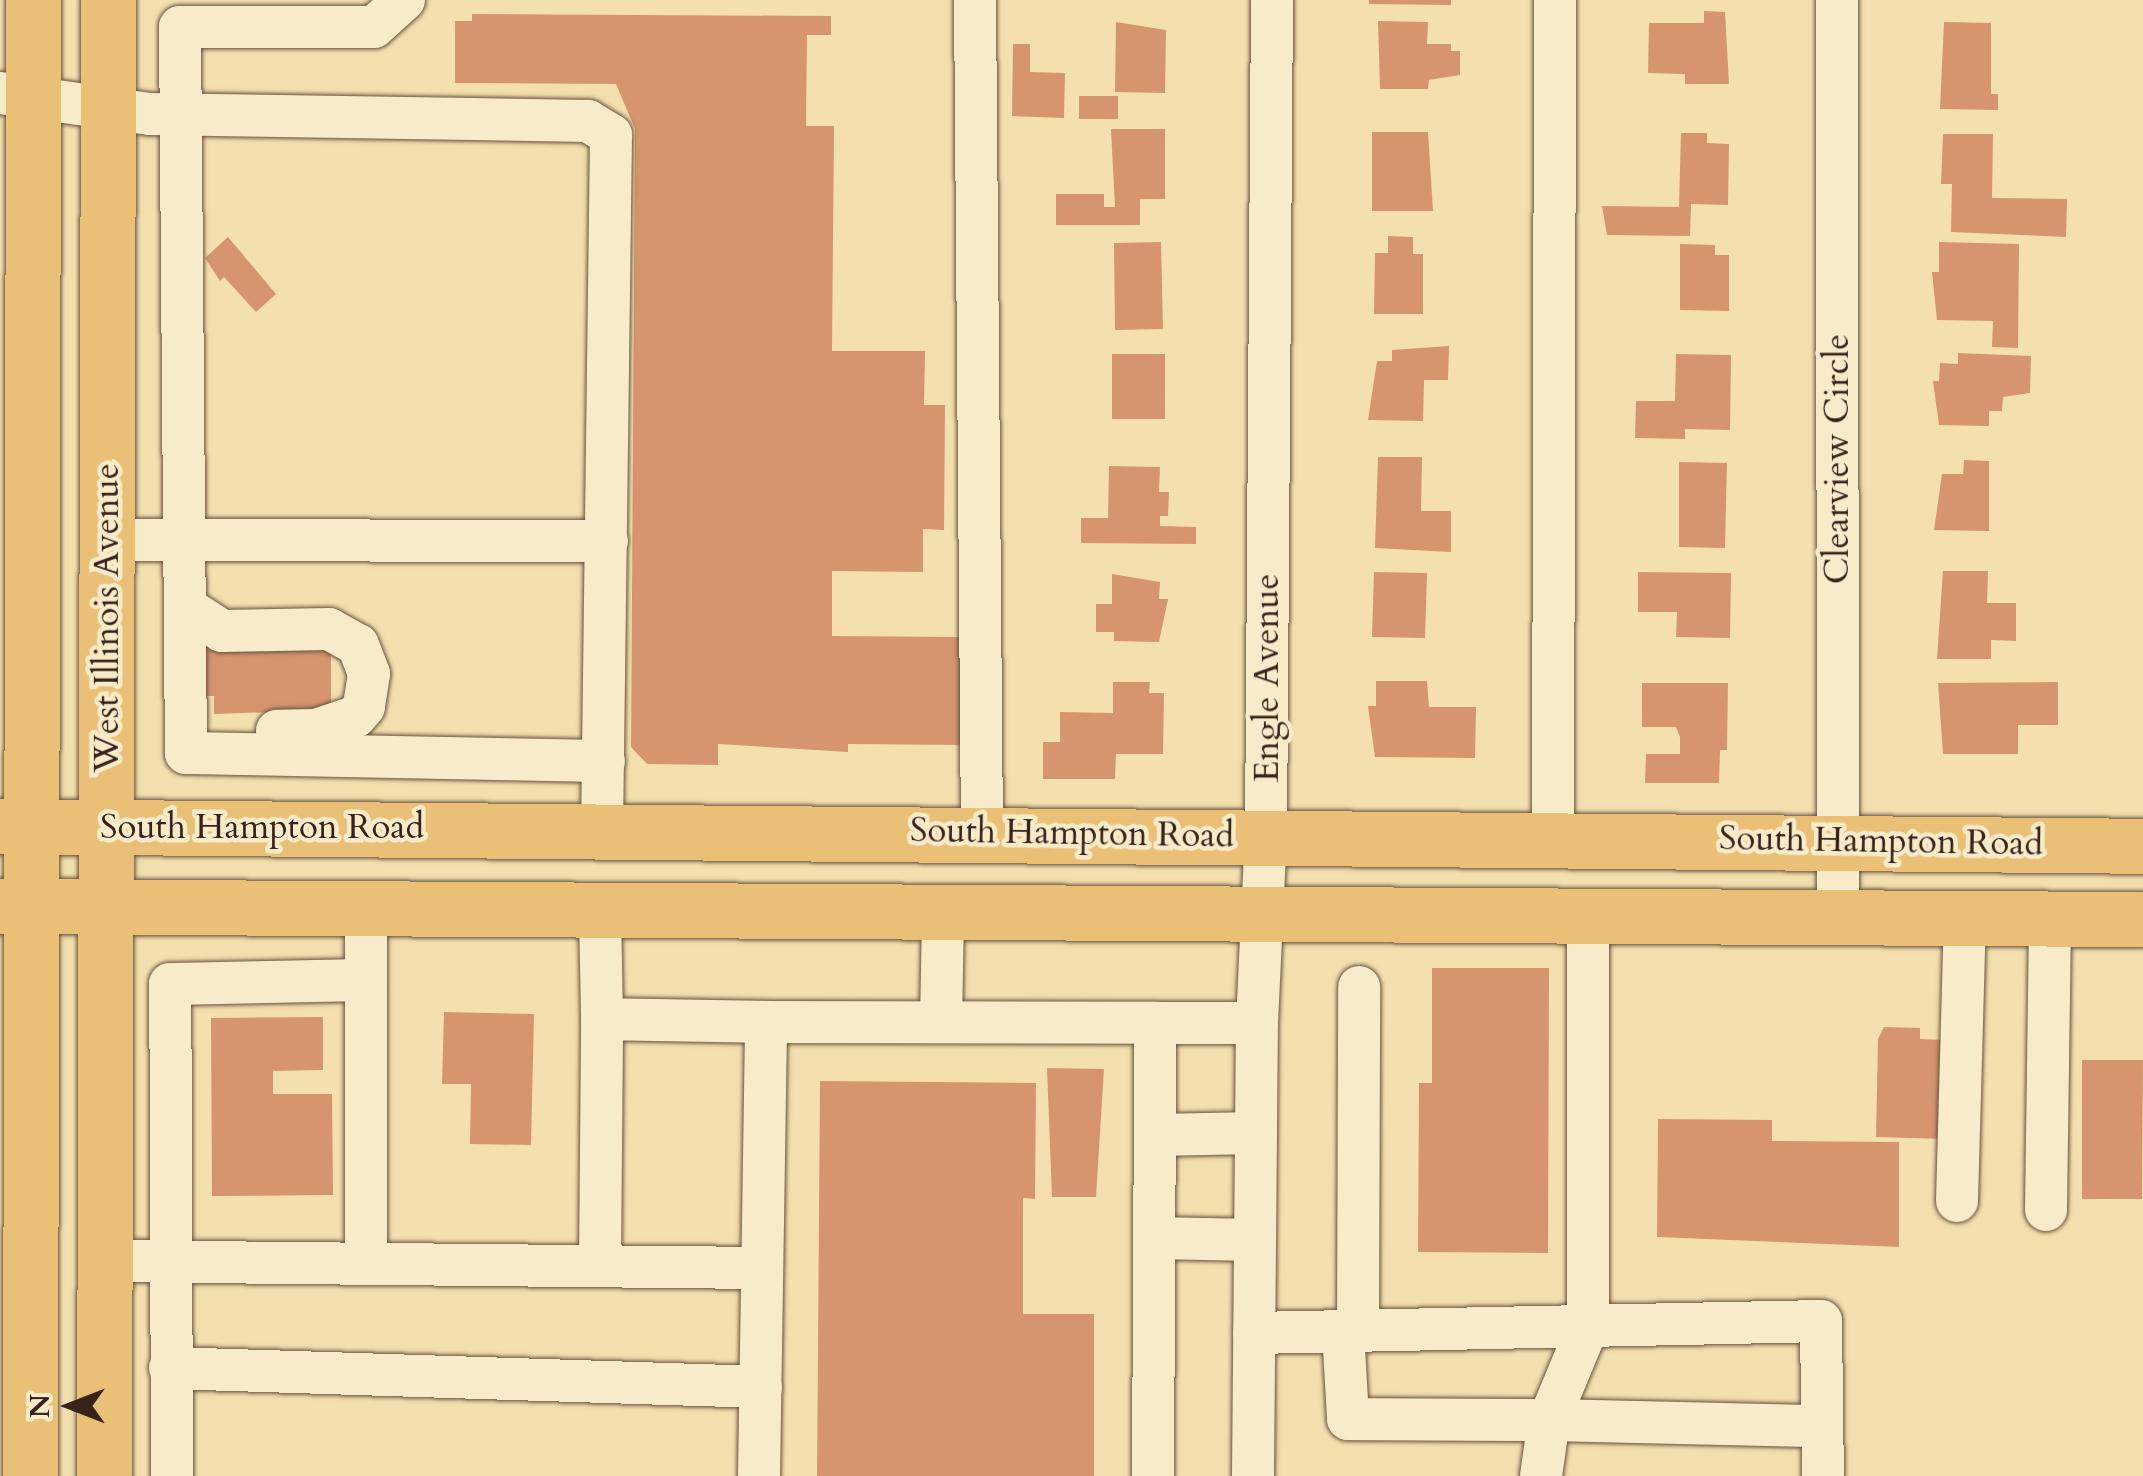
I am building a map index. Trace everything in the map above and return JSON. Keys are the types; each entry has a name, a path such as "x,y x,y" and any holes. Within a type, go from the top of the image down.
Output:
{"main road":[{"path":"30,1476 15,1283 16,95 32,0"},
{"name":"West Illinois Avenue","path":"104,1476 108,0"},
{"name":"South Hampton Road","path":"16,826 1554,836 2143,846"},
{"path":"600,912 602,829"},
{"name":"South Hampton Road","path":"16,906 2143,919"}],"street":[{"path":"191,753 183,540 180,27 374,27 404,0"},
{"path":"975,0 982,832"},
{"name":"Engle Avenue","path":"1253,1476 1257,1022 1266,835 1272,0"},
{"path":"1554,836 1555,0"},
{"name":"Clearview Circle","path":"1837,0 1838,918"},
{"path":"16,95 181,114 588,121 611,136 602,829"},
{"path":"107,540 607,541"},
{"path":"188,612 328,612 379,633 383,729 377,757"},
{"path":"188,612 222,630 346,634 367,659 370,674 364,708 340,725 214,732 191,753"},
{"path":"191,753 604,761"},
{"path":"366,910 366,1262"},
{"path":"600,912 600,1264"},
{"path":"941,1022 942,914"},
{"path":"1540,1476 1550,1420 1588,1326 1588,914"},
{"path":"1958,1202 1965,916"},
{"path":"2046,1210 2050,917"},
{"path":"172,1476 170,984 366,980"},
{"path":"1359,987 1348,1419 1822,1426"},
{"path":"602,1018 1257,1022"},
{"path":"759,1476 766,1022"},
{"path":"1153,1476 1156,1022"},
{"path":"1155,1135 1256,1133"},
{"path":"1154,1238 1255,1240"},
{"path":"104,1261 762,1268"},
{"path":"1254,1332 1821,1321 1823,1476"},
{"path":"170,1368 761,1387"}],"building":[{"path":"1369,0 1451,0 1451,5 1369,4"},
{"path":"1704,11 1725,12 1729,84 1685,84 1685,74 1648,73 1649,23 1704,23"},
{"path":"472,14 831,16 831,35 807,35 806,126 834,126 832,351 925,351 924,405 945,405 944,530 923,529 923,572 832,571 832,636 961,637 960,745 848,744 848,752 718,744 718,765 647,764 631,747 635,129 616,84 455,83 455,21 472,21"},
{"path":"1378,21 1428,22 1427,44 1451,44 1451,51 1460,51 1460,75 1429,80 1428,89 1380,89"},
{"path":"1116,22 1166,30 1165,93 1115,92"},
{"path":"1944,22 1991,23 1991,94 1998,94 1998,110 1940,109"},
{"path":"1013,44 1030,44 1030,72 1065,73 1064,118 1012,116"},
{"path":"1079,96 1118,96 1118,119 1079,119"},
{"path":"1111,129 1165,129 1165,199 1140,199 1140,225 1056,225 1056,194 1104,194 1104,207 1115,207"},
{"path":"1372,132 1428,132 1433,211 1372,211"},
{"path":"1681,133 1707,133 1707,143 1729,144 1728,205 1691,204 1690,236 1607,235 1602,206 1679,207"},
{"path":"1943,134 1993,134 1992,198 2067,199 2066,237 1951,232 1952,184 1941,184"},
{"path":"1388,236 1413,237 1413,254 1423,254 1423,314 1374,314 1375,253 1388,253"},
{"path":"228,237 276,294 256,312 224,277 220,281 205,258"},
{"path":"1161,242 1163,329 1115,330 1114,243"},
{"path":"1939,242 2019,244 2018,348 1992,347 1993,321 1937,320 1932,272 1939,272"},
{"path":"1680,244 1715,245 1715,255 1729,255 1729,311 1680,310"},
{"path":"1449,346 1448,380 1424,380 1423,421 1368,420 1377,361 1392,361 1392,350"},
{"path":"1958,353 2031,356 2030,393 2003,397 2002,411 1989,411 1989,426 1939,425 1933,381 1939,381 1940,363 1958,364"},
{"path":"1112,354 1165,354 1165,419 1112,419"},
{"path":"1676,354 1731,355 1730,430 1685,429 1685,439 1635,438 1636,401 1675,401"},
{"path":"1378,457 1422,457 1421,511 1451,511 1451,552 1375,548"},
{"path":"1964,460 1989,461 1989,531 1934,530 1942,474 1963,474"},
{"path":"1679,462 1727,463 1725,548 1679,547"},
{"path":"1109,466 1160,467 1159,492 1169,492 1168,516 1160,516 1160,526 1196,527 1196,544 1081,543 1081,518 1108,518"},
{"path":"1943,571 1988,571 1987,603 2016,603 2016,641 1991,640 1991,659 1937,659"},
{"path":"1374,572 1427,573 1425,638 1372,637"},
{"path":"1638,572 1731,573 1730,638 1676,637 1677,612 1638,612"},
{"path":"1112,574 1160,582 1159,599 1168,599 1159,642 1114,641 1114,632 1096,632 1096,604 1112,604"},
{"path":"331,649 331,710 214,714 214,696 186,696 186,650"},
{"path":"1376,681 1427,681 1429,707 1476,707 1475,758 1375,757 1368,706 1376,706"},
{"path":"1113,682 1150,682 1149,693 1164,693 1163,754 1116,754 1115,779 1043,779 1043,742 1060,742 1060,712 1113,713"},
{"path":"2058,682 2058,725 2018,725 2018,754 1943,754 1938,683"},
{"path":"1642,683 1728,683 1727,750 1720,750 1719,783 1645,783 1646,754 1680,754 1680,737 1676,727 1642,727"},
{"path":"1432,968 1549,968 1548,1253 1418,1252 1419,1083 1432,1083"},
{"path":"444,1012 534,1014 531,1145 470,1144 471,1084 442,1084"},
{"path":"323,1017 323,1070 273,1071 273,1094 332,1094 333,1195 212,1196 211,1018"},
{"path":"1884,1027 1920,1028 1920,1039 1946,1040 1945,1139 1876,1137 1878,1039"},
{"path":"2082,1060 2143,1060 2142,1199 2082,1199"},
{"path":"1047,1068 1104,1069 1096,1197 1052,1197"},
{"path":"820,1081 1036,1083 1035,1199 1023,1198 1023,1314 1094,1314 1094,1476 817,1476"},
{"path":"1658,1119 1772,1120 1772,1141 1899,1142 1899,1247 1657,1237"}]}
